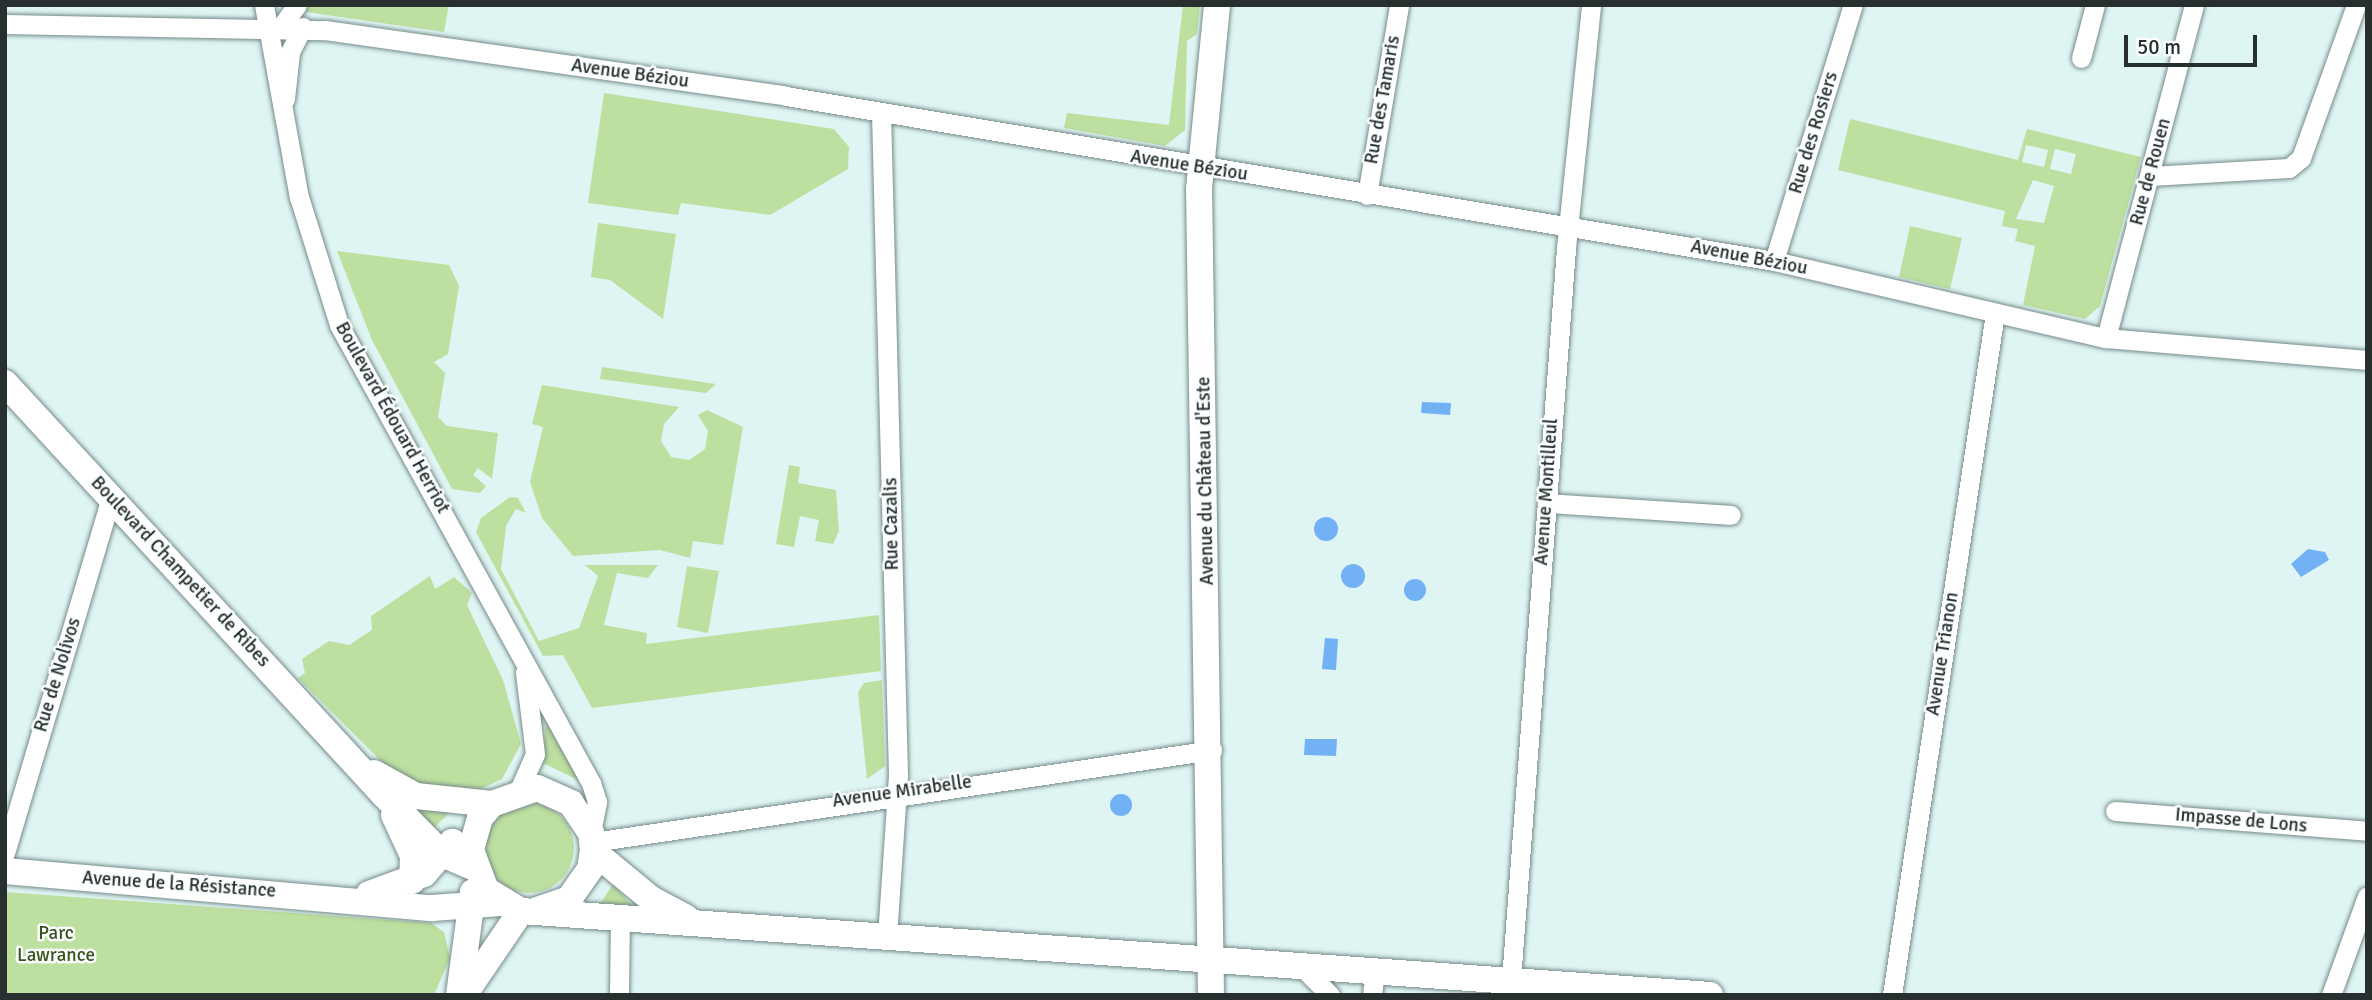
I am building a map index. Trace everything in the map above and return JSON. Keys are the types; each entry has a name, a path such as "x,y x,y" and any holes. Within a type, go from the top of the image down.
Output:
{"main road":[{"name":"Avenue du Château d'Este","path":"1211,995 1212,750 1200,167 1217,5"},
{"name":"Boulevard Champetier de Ribes","path":"5,383 384,795 442,854 474,870"},
{"name":"Boulevard Champetier de Ribes","path":"354,761 416,796 486,811"},
{"path":"462,995 474,870 486,811 519,790 537,788 571,803 593,842 651,899 690,920"},
{"path":"384,795 413,856 412,881"},
{"name":"Avenue de la Résistance","path":"354,897 412,881 486,811"},
{"path":"462,995 518,908 569,899 590,869 593,842"},
{"path":"442,854 471,907"},
{"path":"474,870 518,908 620,918 690,920 1299,964 1373,982 1511,980 1710,995"},
{"name":"Avenue de la Résistance","path":"5,872 471,907 518,908"}],"street":[{"path":"270,18 297,5"},
{"name":"Rue des Tamaris","path":"1367,195 1399,5"},
{"name":"Avenue Montilleul","path":"1511,980 1567,226 1591,5"},
{"name":"Rue des Rosiers","path":"1774,261 1853,5"},
{"path":"2081,58 2095,5"},
{"name":"Rue de Rouen","path":"2106,338 2194,5"},
{"path":"2150,176 2289,169 2301,158 2356,5"},
{"name":"Avenue Béziou","path":"5,24 270,18 303,27 881,112 1774,261 2106,338 2367,360"},
{"name":"Boulevard Édouard Herriot","path":"270,18 283,121 339,325 591,783 597,802 593,842"},
{"name":"Boulevard Édouard Herriot","path":"283,121 290,52 303,27"},
{"name":"Rue Cazalis","path":"881,112 898,792 887,936"},
{"name":"Avenue Trianon","path":"1892,995 1995,313"},
{"name":"Rue de Nolivos","path":"5,853 111,498"},
{"path":"1547,503 1731,515"},
{"name":"Boulevard Édouard Herriot","path":"519,790 535,754 523,661"},
{"name":"Avenue Mirabelle","path":"593,842 898,792 1212,750"},
{"name":"Impasse de Lons","path":"2115,811 2367,831"},
{"path":"2332,995 2367,896"},
{"path":"619,995 620,918"},
{"path":"1299,964 1330,995"}],"green space":[{"path":"449,5 444,32 306,12 306,6"},
{"path":"1183,5 1200,5 1197,34 1187,41 1185,130 1165,146 1064,128 1067,113 1169,125"},
{"path":"604,93 834,129 849,147 848,169 770,215 681,203 678,215 588,203"},
{"path":"1850,119 2018,160 2027,129 2141,157 2100,306 2085,319 2023,305 2035,246 2015,241 2018,229 2002,226 2005,211 1838,170","holes":["2026,145 2048,150 2044,167 2022,162","2055,149 2076,154 2071,174 2050,169","2033,180 2054,186 2044,223 2016,219"]},
{"path":"598,223 676,234 663,319 610,280 591,277"},
{"path":"1910,226 1962,238 1950,289 1899,277"},
{"path":"337,251 449,265 459,286 448,354 434,362 445,373 438,417 447,426 498,433 492,479 478,468 473,475 486,486 480,493 452,489 372,340"},
{"path":"602,367 716,384 706,393 600,379"},
{"path":"542,385 679,407 664,424 661,441 671,457 689,460 705,449 708,431 698,415 707,410 743,427 723,545 693,541 690,558 660,550 573,556 542,518 530,482 543,427 532,424"},
{"path":"789,465 800,467 798,483 836,490 839,531 833,544 815,541 819,520 800,516 794,547 776,544"},
{"path":"510,497 518,498 526,513 516,509 506,526 501,569 539,641 579,628 598,576 585,565 658,565 648,578 617,573 604,625 647,633 646,644 879,615 881,671 592,708 563,655 543,656 476,532 481,518"},
{"path":"687,566 719,571 708,633 677,627"},
{"path":"430,576 435,589 454,577 472,593 467,605 503,680 521,744 502,779 478,790 431,788 394,774 298,678 305,673 302,659 329,641 349,645 372,630 371,616"},
{"path":"882,680 885,766 867,779 858,692 864,683"},
{"path":"546,718 580,781 543,763"},
{"path":"409,801 452,810 432,830"},
{"path":"529,803 546,806 561,816 571,831 574,848 571,865 561,880 546,890 529,893 512,890 497,880 487,865 484,848 487,831 497,816 512,806"},
{"path":"613,884 635,909 598,907"},
{"name":"Parc Lawrance","path":"5,892 431,923 444,932 450,958 434,995 5,995"}],"water":[{"path":"1422,402 1451,403 1450,415 1421,413"},
{"path":"1326,517 1335,520 1338,529 1335,538 1326,541 1317,538 1314,529 1317,520"},
{"path":"2308,549 2325,552 2329,560 2301,577 2291,564"},
{"path":"1353,564 1364,571 1365,576 1358,587 1353,588 1342,581 1341,576 1348,565"},
{"path":"1415,579 1425,586 1426,590 1419,600 1415,601 1405,594 1404,590 1411,580"},
{"path":"1325,638 1338,639 1336,670 1322,669"},
{"path":"1305,739 1337,739 1336,756 1304,755"},
{"path":"1121,794 1129,797 1132,805 1129,813 1121,816 1113,813 1110,805 1113,797"}]}
